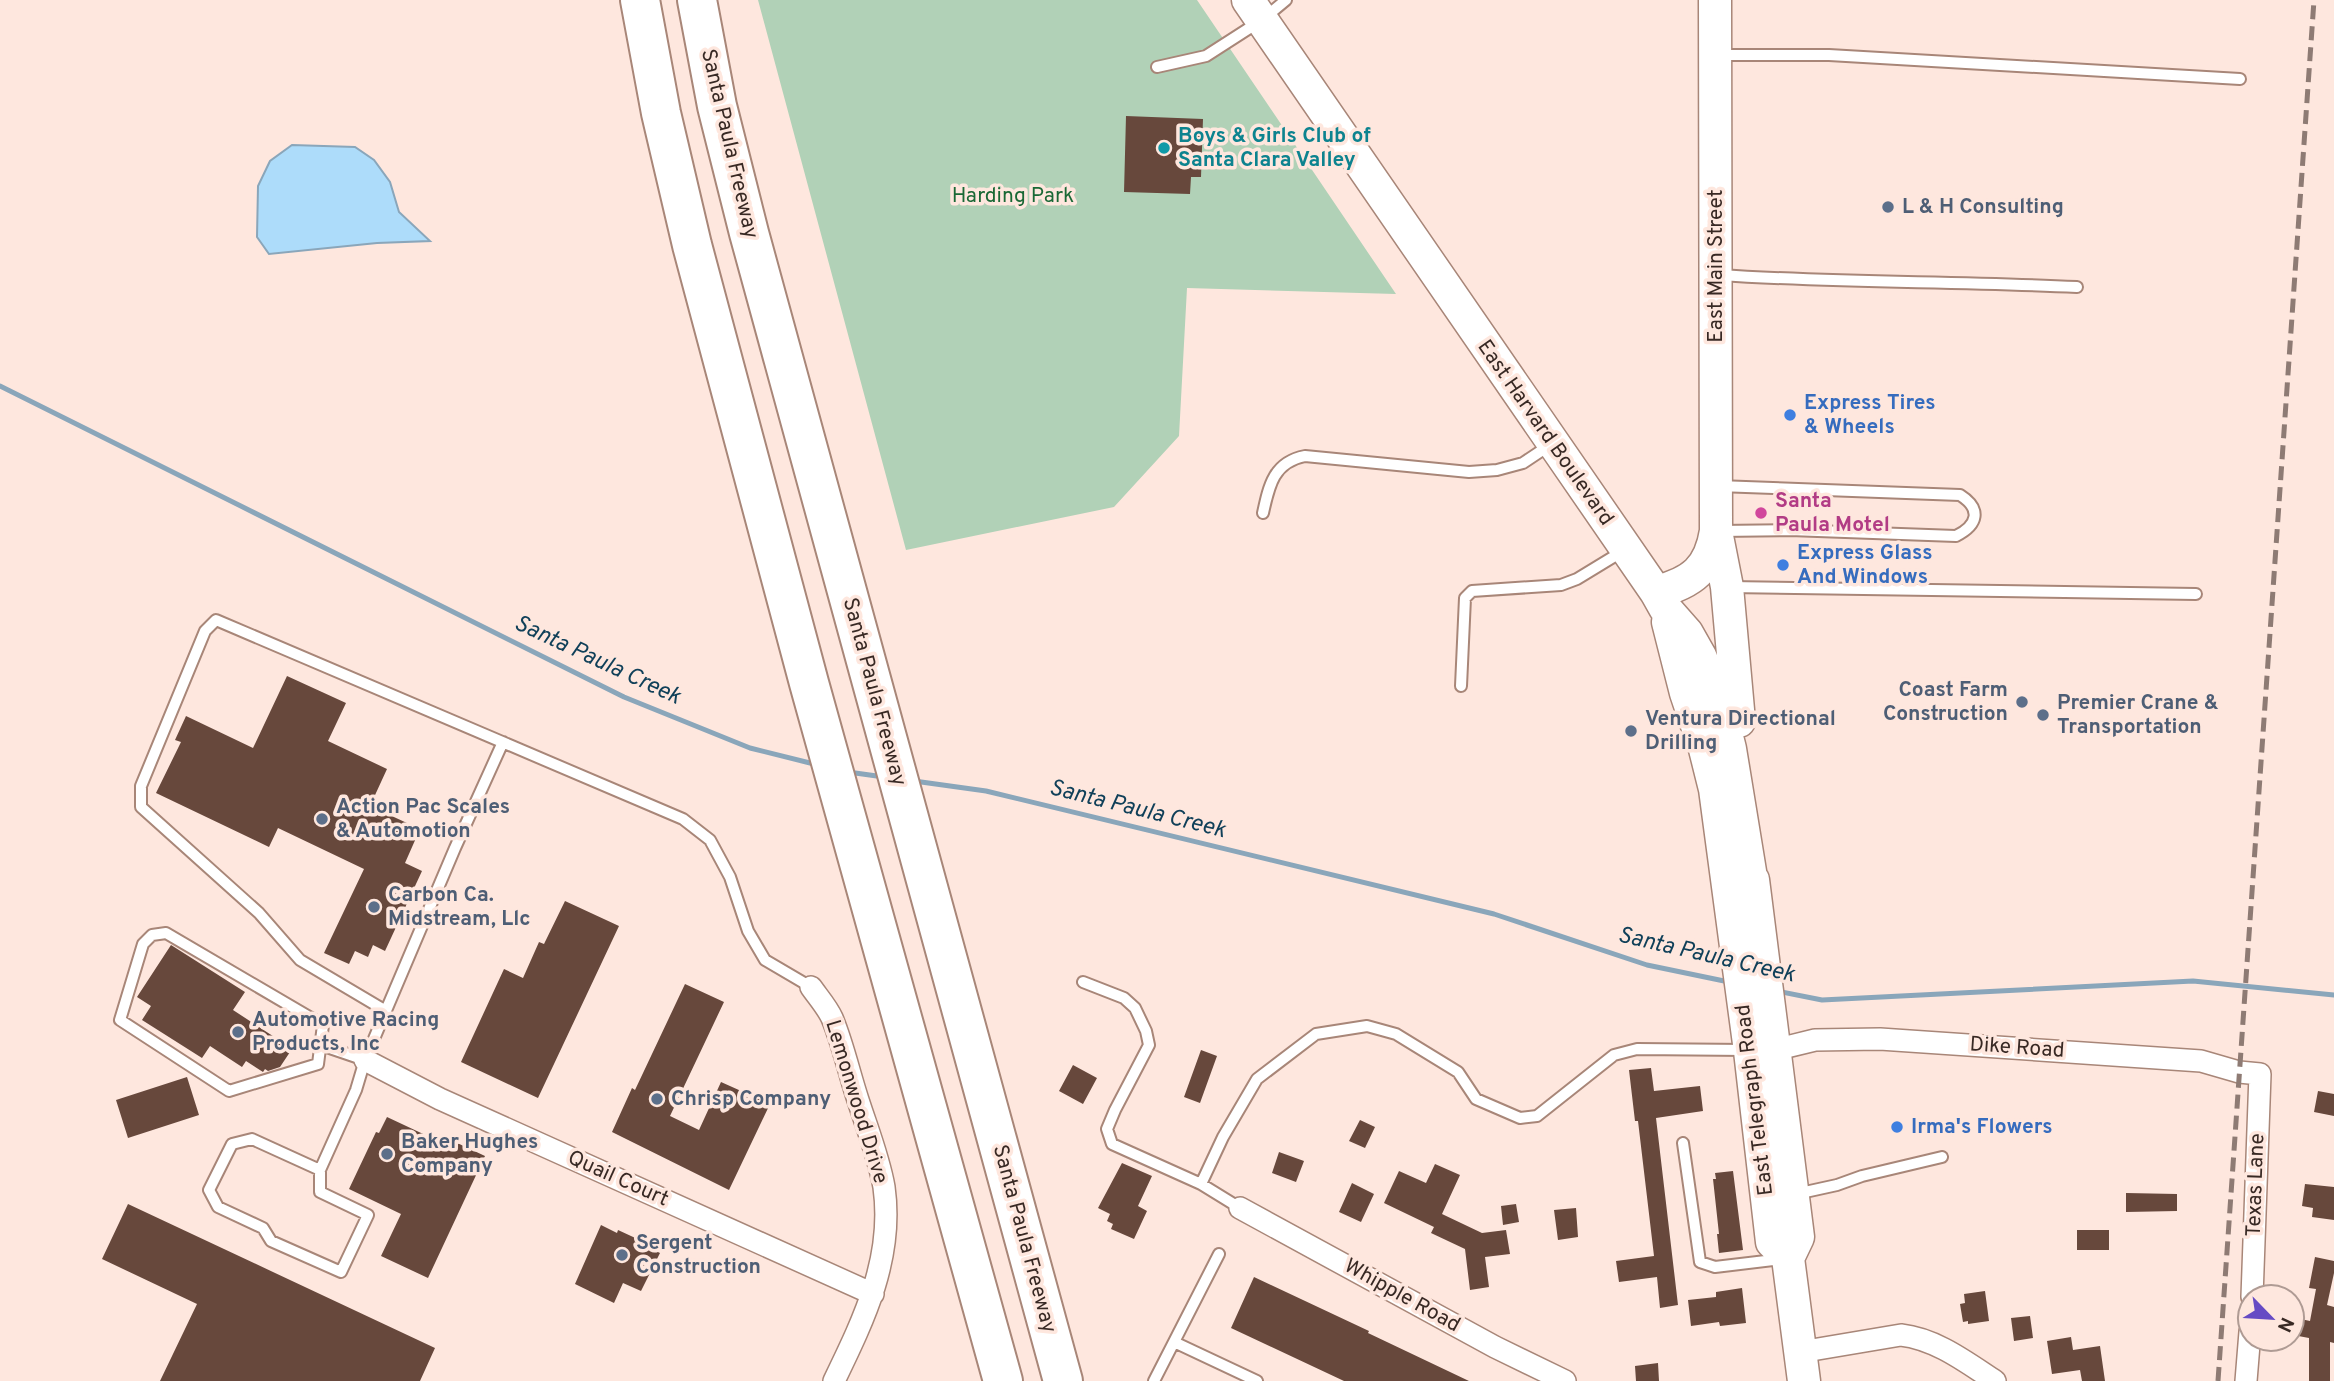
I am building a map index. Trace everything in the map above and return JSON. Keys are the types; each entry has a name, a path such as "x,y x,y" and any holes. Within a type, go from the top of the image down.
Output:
{"highway":[{"path":"640,0 661,113 692,245 809,683 1003,1381"},
{"name":"Santa Paula Freeway","path":"697,0 717,106 749,233 1063,1381"}],"main road":[{"name":"East Main Street","path":"1715,0 1716,531 1727,587 1731,656"},
{"name":"East Harvard Boulevard","path":"1255,10 1660,600 1687,633 1711,680 1730,749 1743,903"},
{"name":"East Main Street","path":"1660,600 1695,576 1710,556 1716,531"},
{"name":"East Telegraph Road","path":"1731,656 1742,745 1743,903 1761,1041 1772,1242 1788,1258"},
{"name":"East Telegraph Road","path":"1761,1041 1793,1194 1798,1237 1788,1258 1802,1366"}],"street":[{"name":"Lemonwood Drive","path":"811,987 832,1018 883,1185 886,1233 873,1294 834,1381"},
{"name":"Dike Road","path":"1761,1041 1880,1039 2201,1061 2239,1072 2260,1074"},
{"name":"Quail Court","path":"365,1060 440,1099 873,1294"},
{"name":"Texas Lane","path":"2253,1283 2260,1074"},
{"name":"Whipple Road","path":"1240,1208 1495,1347 1566,1381"},
{"path":"1802,1366 1901,1335 1929,1342 1995,1381"},
{"path":"2246,1381 2248,1353"}],"lane":[{"path":"1157,67 1206,56 1255,10 1286,0"},
{"path":"1715,55 1829,55 2240,79"},
{"path":"1716,275 1824,281 1976,282 2077,287"},
{"path":"1263,513 1269,487 1277,471 1292,458 1305,456 1433,469 1497,470 1523,463 1552,444"},
{"path":"1716,485 1960,495 1975,509 1974,520 1967,530 1956,536 1790,530 1716,531"},
{"path":"1461,686 1465,598 1472,592 1561,585 1577,579 1625,549"},
{"path":"1727,587 2196,594"},
{"path":"386,1011 300,961 259,914 141,807 141,786 205,631 216,620 682,819 710,840 730,877 748,931 765,961 811,987"},
{"path":"320,1170 252,1139 232,1144 209,1190 218,1207 263,1228 271,1241 341,1272 368,1215 320,1192 320,1170 503,743"},
{"path":"166,933 215,960 323,1025 321,1045 318,1064 229,1091 120,1020 143,944 152,935 166,933"},
{"path":"1083,982 1124,998 1140,1017 1149,1045 1107,1129 1112,1143 1201,1184 1240,1208"},
{"path":"1201,1184 1223,1137 1257,1079 1316,1034 1367,1026 1396,1034 1458,1072 1476,1099 1520,1118 1537,1116 1614,1055 1637,1049 1761,1041"},
{"path":"321,1045 365,1060"},
{"path":"1683,1143 1700,1262 1715,1267 1788,1258"},
{"path":"1793,1194 1942,1157"},
{"path":"1154,1381 1219,1254"},
{"path":"1174,1342 1257,1381"}],"green space":[{"name":"Harding Park","path":"758,0 1197,0 1396,294 1187,288 1179,436 1114,507 906,550"}],"water":[{"path":"292,145 355,147 374,160 390,182 399,212 430,241 377,243 269,254 257,237 258,186 270,161"}],"building":[{"name":"Boys & Girls Club of Santa Clara Valley","path":"1126,116 1203,119 1201,177 1191,177 1190,194 1124,192"},
{"path":"287,676 346,703 328,741 387,769 370,806 420,829 405,863 422,871 385,951 373,945 368,957 355,951 349,964 324,953 364,869 278,828 269,847 156,793 181,742 175,740 186,716 253,748"},
{"path":"565,901 619,926 538,1098 461,1062 504,969 523,978 539,942 544,944"},
{"path":"171,945 245,992 233,1010 282,1042 280,1045 290,1052 280,1067 268,1071 265,1069 263,1072 246,1061 242,1067 210,1046 202,1058 142,1020 151,1006 137,997"},
{"path":"685,984 724,1002 670,1116 699,1130 721,1082 770,1104 729,1190 612,1132"},
{"path":"1201,1050 1217,1056 1200,1103 1184,1097"},
{"path":"1073,1065 1097,1078 1083,1104 1059,1091"},
{"path":"1651,1068 1654,1091 1700,1086 1703,1111 1656,1118 1678,1305 1660,1308 1657,1277 1619,1282 1616,1261 1654,1256 1638,1121 1635,1121 1629,1070"},
{"path":"187,1077 199,1115 128,1138 116,1100"},
{"path":"2318,1091 2334,1094 2334,1116 2314,1112"},
{"path":"387,1117 436,1140 438,1134 485,1156 428,1278 381,1256 401,1214 349,1189 376,1132 379,1133"},
{"path":"1360,1120 1375,1127 1365,1148 1349,1141"},
{"path":"1279,1152 1304,1161 1296,1182 1272,1173"},
{"path":"1122,1163 1152,1176 1138,1206 1147,1211 1134,1239 1111,1229 1113,1224 1107,1221 1110,1214 1098,1208"},
{"path":"1435,1164 1460,1175 1442,1214 1482,1233 1506,1230 1510,1254 1485,1257 1489,1287 1470,1290 1465,1249 1431,1233 1434,1227 1384,1203 1399,1171 1426,1183"},
{"path":"1733,1171 1743,1250 1719,1253 1713,1179 1716,1179 1715,1173"},
{"path":"1352,1183 1374,1194 1361,1222 1339,1212"},
{"path":"2305,1184 2334,1187 2334,1220 2312,1217 2313,1208 2302,1206"},
{"path":"2126,1193 2177,1194 2177,1211 2126,1212"},
{"path":"128,1204 435,1348 420,1381 160,1381 197,1304 102,1259"},
{"path":"1516,1204 1519,1222 1503,1225 1501,1206"},
{"path":"1576,1208 1578,1237 1558,1240 1554,1210"},
{"path":"601,1225 644,1242 643,1245 660,1253 641,1291 623,1283 614,1303 575,1284"},
{"path":"2077,1230 2109,1230 2109,1250 2077,1250"},
{"path":"2315,1257 2334,1261 2327,1305 2334,1307 2334,1343 2330,1342 2330,1381 2309,1381 2309,1338 2306,1337 2306,1320 2310,1321 2316,1289 2309,1288"},
{"path":"1254,1277 1469,1381 1344,1381 1231,1328"},
{"path":"1742,1288 1746,1323 1720,1326 1719,1322 1691,1326 1688,1300 1716,1297 1716,1292"},
{"path":"1985,1291 1989,1321 1968,1324 1968,1321 1963,1322 1960,1304 1965,1303 1964,1294"},
{"path":"2030,1316 2033,1338 2014,1341 2011,1318"},
{"path":"2071,1337 2073,1350 2100,1346 2105,1381 2082,1381 2080,1370 2052,1374 2047,1341"},
{"path":"1658,1363 1659,1381 1636,1381 1635,1366"}],"waterway":[{"name":"Santa Paula Creek","path":"0,386 624,697 750,748 818,765"},
{"name":"Santa Paula Creek","path":"848,772 884,777"},
{"name":"Santa Paula Creek","path":"914,781 986,791 1494,914 1647,965 1729,982"},
{"name":"Santa Paula Creek","path":"1777,991 1822,1000 2193,981 2334,995"}],"railway":[{"path":"2218,1381 2314,0"}],"place":[{"name":"Boys & Girls Club of Santa Clara Valley","path":"1164,148"},
{"name":"L & H Consulting","path":"1888,207"},
{"name":"Express Tires & Wheels","path":"1790,415"},
{"name":"Santa Paula Motel","path":"1761,513"},
{"name":"Express Glass And Windows","path":"1783,565"},
{"name":"Coast Farm Construction","path":"2022,702"},
{"name":"Premier Crane & Transportation","path":"2043,715"},
{"name":"Ventura Directional Drilling","path":"1631,731"},
{"name":"Action Pac Scales & Automotion","path":"322,819"},
{"name":"Carbon Ca. Midstream, Llc","path":"374,907"},
{"name":"Automotive Racing Products, Inc","path":"238,1032"},
{"name":"Chrisp Company","path":"657,1099"},
{"name":"Irma's Flowers","path":"1897,1127"},
{"name":"Baker Hughes Company","path":"387,1154"},
{"name":"Sergent Construction","path":"622,1255"}]}
